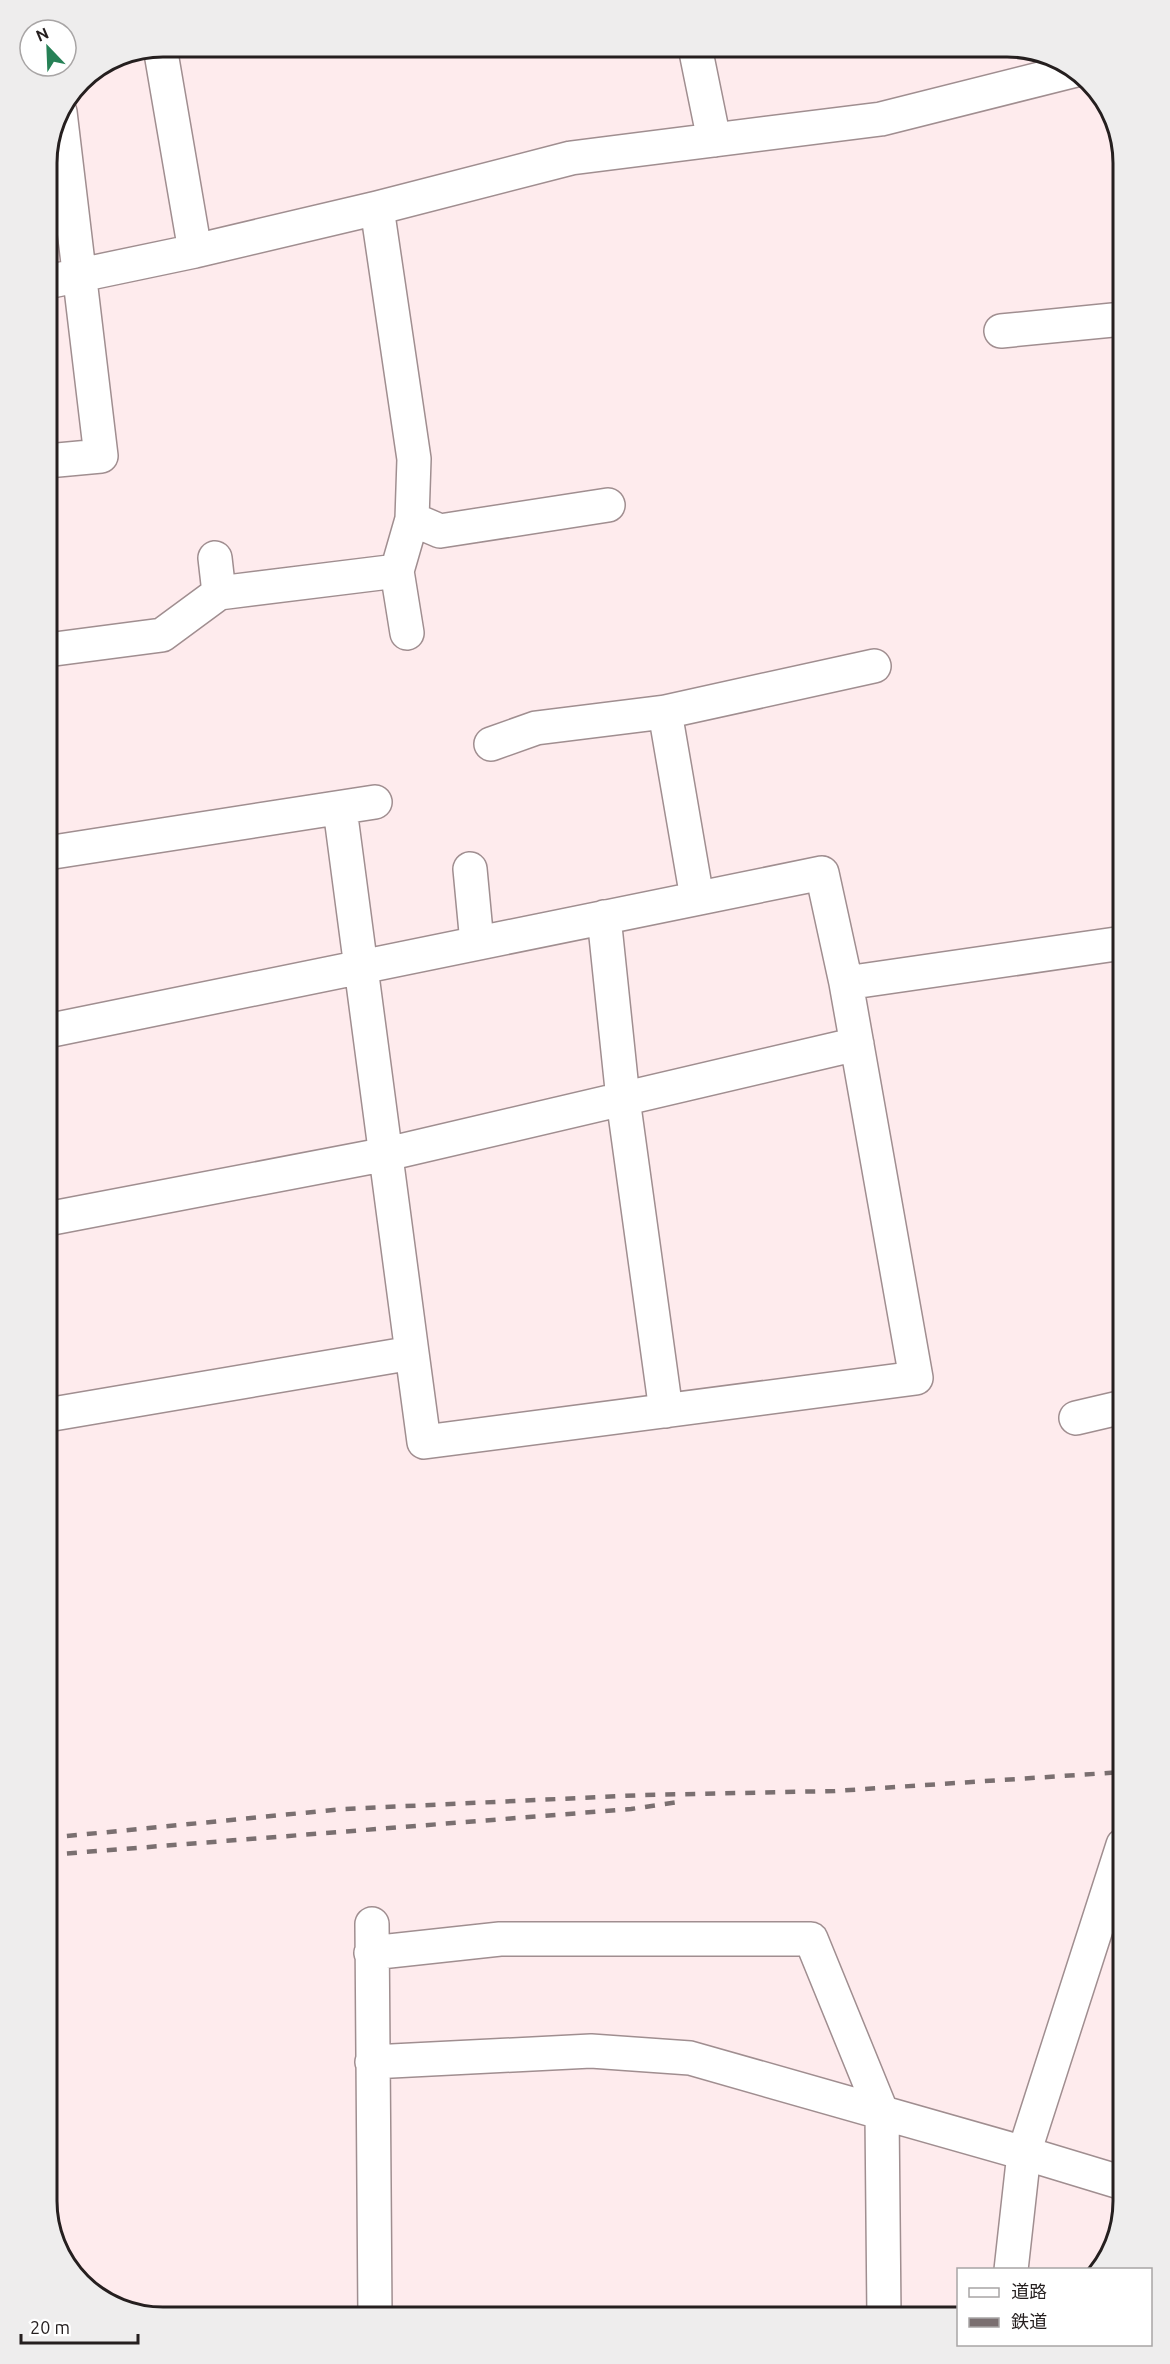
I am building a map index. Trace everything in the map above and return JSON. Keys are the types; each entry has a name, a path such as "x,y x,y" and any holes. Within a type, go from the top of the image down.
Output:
{"street":[{"path":"162,57 195,251"},
{"path":"697,57 714,140"},
{"path":"57,280 195,251 377,208 571,158 881,119 1063,73"},
{"path":"57,460 101,456 62,131"},
{"path":"377,208 414,459 411,519 398,571 407,633"},
{"path":"1001,331 1113,320"},
{"path":"411,519 440,531 608,505"},
{"path":"215,558 219,593"},
{"path":"57,649 162,635 219,593 398,571"},
{"path":"491,744 536,728 665,712 874,666"},
{"path":"665,712 697,898"},
{"path":"57,851 375,802"},
{"path":"57,1028 362,966 477,943 697,898 822,873 846,983 916,1378 424,1442 387,1154 362,966 340,809"},
{"path":"470,868 477,943"},
{"path":"604,917 623,1099 666,1411"},
{"path":"846,983 1113,945"},
{"path":"57,1217 387,1154 857,1044"},
{"path":"57,1413 412,1353"},
{"path":"1076,1418 1113,1410"},
{"path":"1011,2268 1024,2152 1113,1879"},
{"path":"375,2307 372,1939 811,1939 882,2113 884,2307"},
{"path":"372,2062 591,2051 690,2058 1024,2152 1113,2180"}],"railway":[{"path":"57,1837 343,1809 644,1795 835,1791 1113,1773"},
{"path":"57,1854 631,1809 678,1802"}]}
